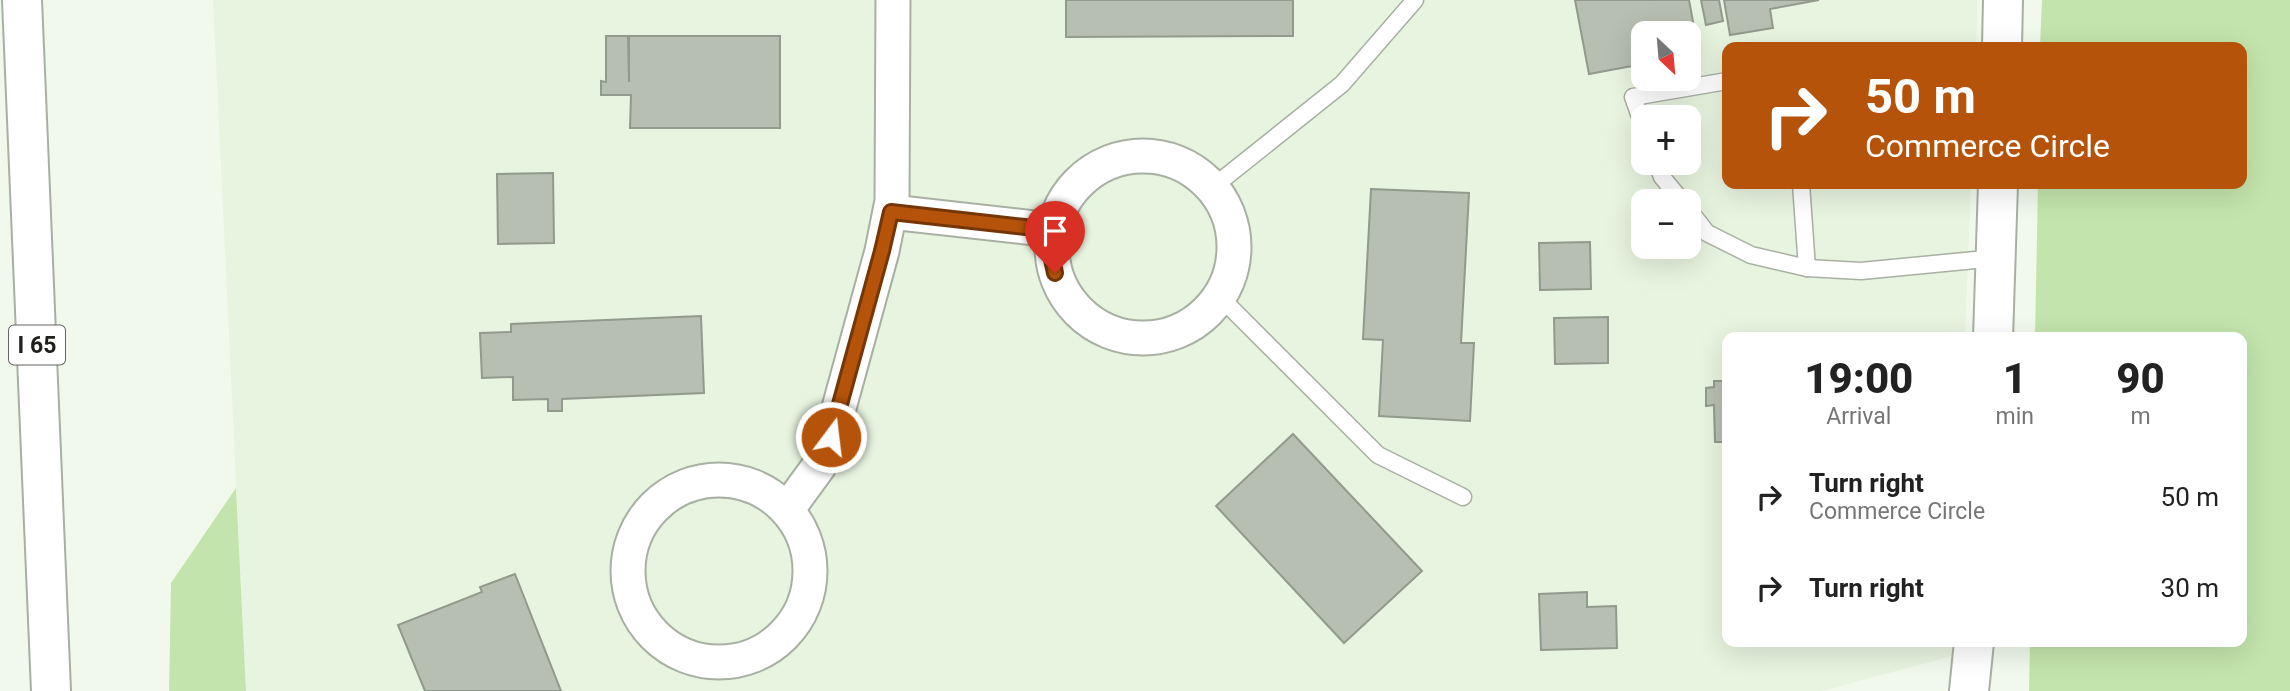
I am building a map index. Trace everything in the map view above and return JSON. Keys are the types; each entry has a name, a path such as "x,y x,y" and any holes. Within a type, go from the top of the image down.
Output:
{"main road":[{"name":"I 65","path":"22,0 51,691"},
{"path":"2002,42 2003,0"},
{"path":"1993,332 1998,189"},
{"path":"1969,691 1973,647"}],"street":[{"path":"787,510 819,466 831,437 891,212 893,0"},
{"path":"1139,157 1161,158 1180,163 1213,187 1231,222 1235,246 1232,270 1211,308 1193,322 1153,337 1128,337 1107,331 1089,320 1065,292 1055,273 1050,250 1052,230 1063,203 1076,185 1096,170 1139,157"},
{"path":"891,212 1052,230"},
{"path":"727,480 749,485 769,495 787,510 801,530 809,554 810,578 799,613 793,624 776,642 755,655 731,661 706,661 682,654 661,642 645,624 634,604 628,582 628,558 634,536 646,516 662,500 681,488 704,481 727,480"}],"lane":[{"path":"1213,187 1342,84 1415,0"},
{"path":"1636,105 1633,97 1722,82"},
{"path":"1661,175 1672,189"},
{"path":"1801,189 1807,268"},
{"path":"1701,225 1707,233 1751,255 1807,268 1861,271 1996,258"},
{"path":"1219,296 1378,455 1463,497"}],"shaded area":[{"path":"213,0 1978,0 1976,42 1722,42 1722,189 1971,189 1965,332 1722,332 1722,647 1952,647 1952,656 1822,691 246,691"}],"green space":[{"path":"2042,0 2290,0 2290,691 2029,691 2030,647 2247,647 2247,332 2035,332 2038,189 2247,189 2247,42 2040,42"},
{"path":"236,488 246,691 169,691 171,583"}],"building":[{"path":"1066,0 1293,0 1293,36 1066,37"},
{"path":"1575,0 1689,0 1693,21 1631,21 1631,66 1589,74"},
{"path":"1701,0 1719,0 1723,21 1706,25"},
{"path":"1724,0 1819,0 1770,9 1773,28 1730,35"},
{"path":"606,36 628,36 629,82 629,36 780,36 780,128 630,128 631,95 601,95 601,81 606,82"},
{"path":"553,173 554,243 498,244 497,174"},
{"path":"1371,189 1469,193 1461,343 1474,343 1470,421 1379,416 1383,340 1363,339"},
{"path":"1590,242 1591,289 1540,290 1539,243"},
{"path":"701,316 704,393 562,399 562,411 548,411 548,399 513,400 513,377 482,378 480,333 511,332 511,324"},
{"path":"1608,317 1608,363 1555,364 1554,318"},
{"path":"1714,381 1722,381 1722,442 1715,442 1714,405 1706,406 1706,388 1714,387"},
{"path":"1293,434 1422,571 1344,643 1216,506"},
{"path":"515,574 561,691 425,691 398,625 482,592 480,587"},
{"path":"1587,592 1587,607 1616,606 1617,648 1541,650 1539,594"}],"route":[{"path":"831,437 891,212 1052,230 1050,250 1055,273"}]}
